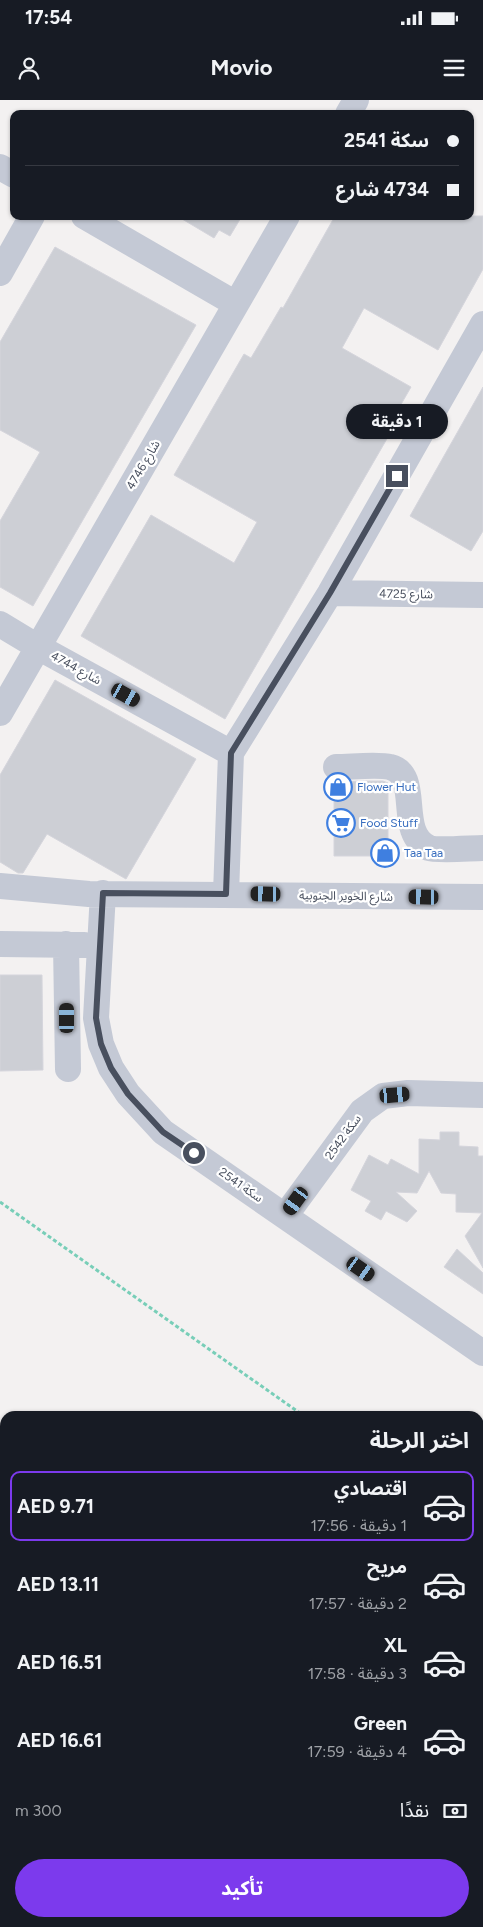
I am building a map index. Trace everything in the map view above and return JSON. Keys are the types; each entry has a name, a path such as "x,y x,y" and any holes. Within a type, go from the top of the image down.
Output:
{"street":[{"path":"0,273 30,220"},
{"path":"91,220 236,304"},
{"name":"4746 شارع","path":"0,713 285,220"},
{"path":"226,894 231,753 330,593 483,324"},
{"name":"4725 شارع","path":"330,593 483,594"},
{"name":"4744 شارع","path":"0,624 38,647 231,753"},
{"path":"336,767 390,767 399,772 407,783 412,827 417,840 430,848 483,848"},
{"name":"شارع الخوير الجنوبية","path":"0,886 96,894 483,897"},
{"name":"شارع الخوير الجنوبية","path":"0,905 96,894"},
{"name":"سكة 2541","path":"96,894 100,945 96,1018 101,1044 111,1068 128,1094 163,1132 483,1353"},
{"path":"0,944 100,945"},
{"path":"66,944 68,1069"},
{"path":"67,1018 96,1018"},
{"name":"سكة 2542","path":"285,1216 362,1111 383,1096 408,1094 483,1095"}],"path":[{"path":"0,1202 297,1411"}],"building":[{"path":"474,216 483,216 483,269 438,350 364,308 342,348 411,387 384,434 388,437 225,719 81,636 151,515 234,563 257,522 174,475 244,354 251,358 281,307 283,308 333,220 474,220"},
{"path":"184,220 240,220 230,236 219,230 214,238"},
{"path":"55,247 196,325 33,606 0,587 0,521 40,452 0,430 0,342"},
{"path":"483,387 483,531 471,551 410,516"},
{"path":"55,680 196,759 126,879 47,834 23,873 18,873 0,862 0,775"},
{"path":"383,781 388,783 388,856 334,856 334,782"},
{"path":"0,975 42,975 43,1070 0,1071"},
{"path":"440,1132 459,1132 459,1146 478,1147 478,1156 483,1156 483,1268 465,1236 482,1213 456,1212 456,1194 441,1193 429,1171 417,1193 396,1192 417,1211 407,1222 386,1211 381,1220 365,1211 371,1201 351,1190 369,1155 388,1165 391,1159 419,1174 419,1139 440,1140"},
{"path":"457,1249 483,1273 483,1294 444,1267"}],"place":[{"name":"Flower Hut","path":"338,787"},
{"name":"Food Stuff","path":"341,823"},
{"name":"Taa Taa","path":"385,853"}],"route":[{"path":"194,1153 163,1132 128,1094 111,1068 101,1044 96,1018 103,893 226,894 231,753 330,593 397,476"}]}
